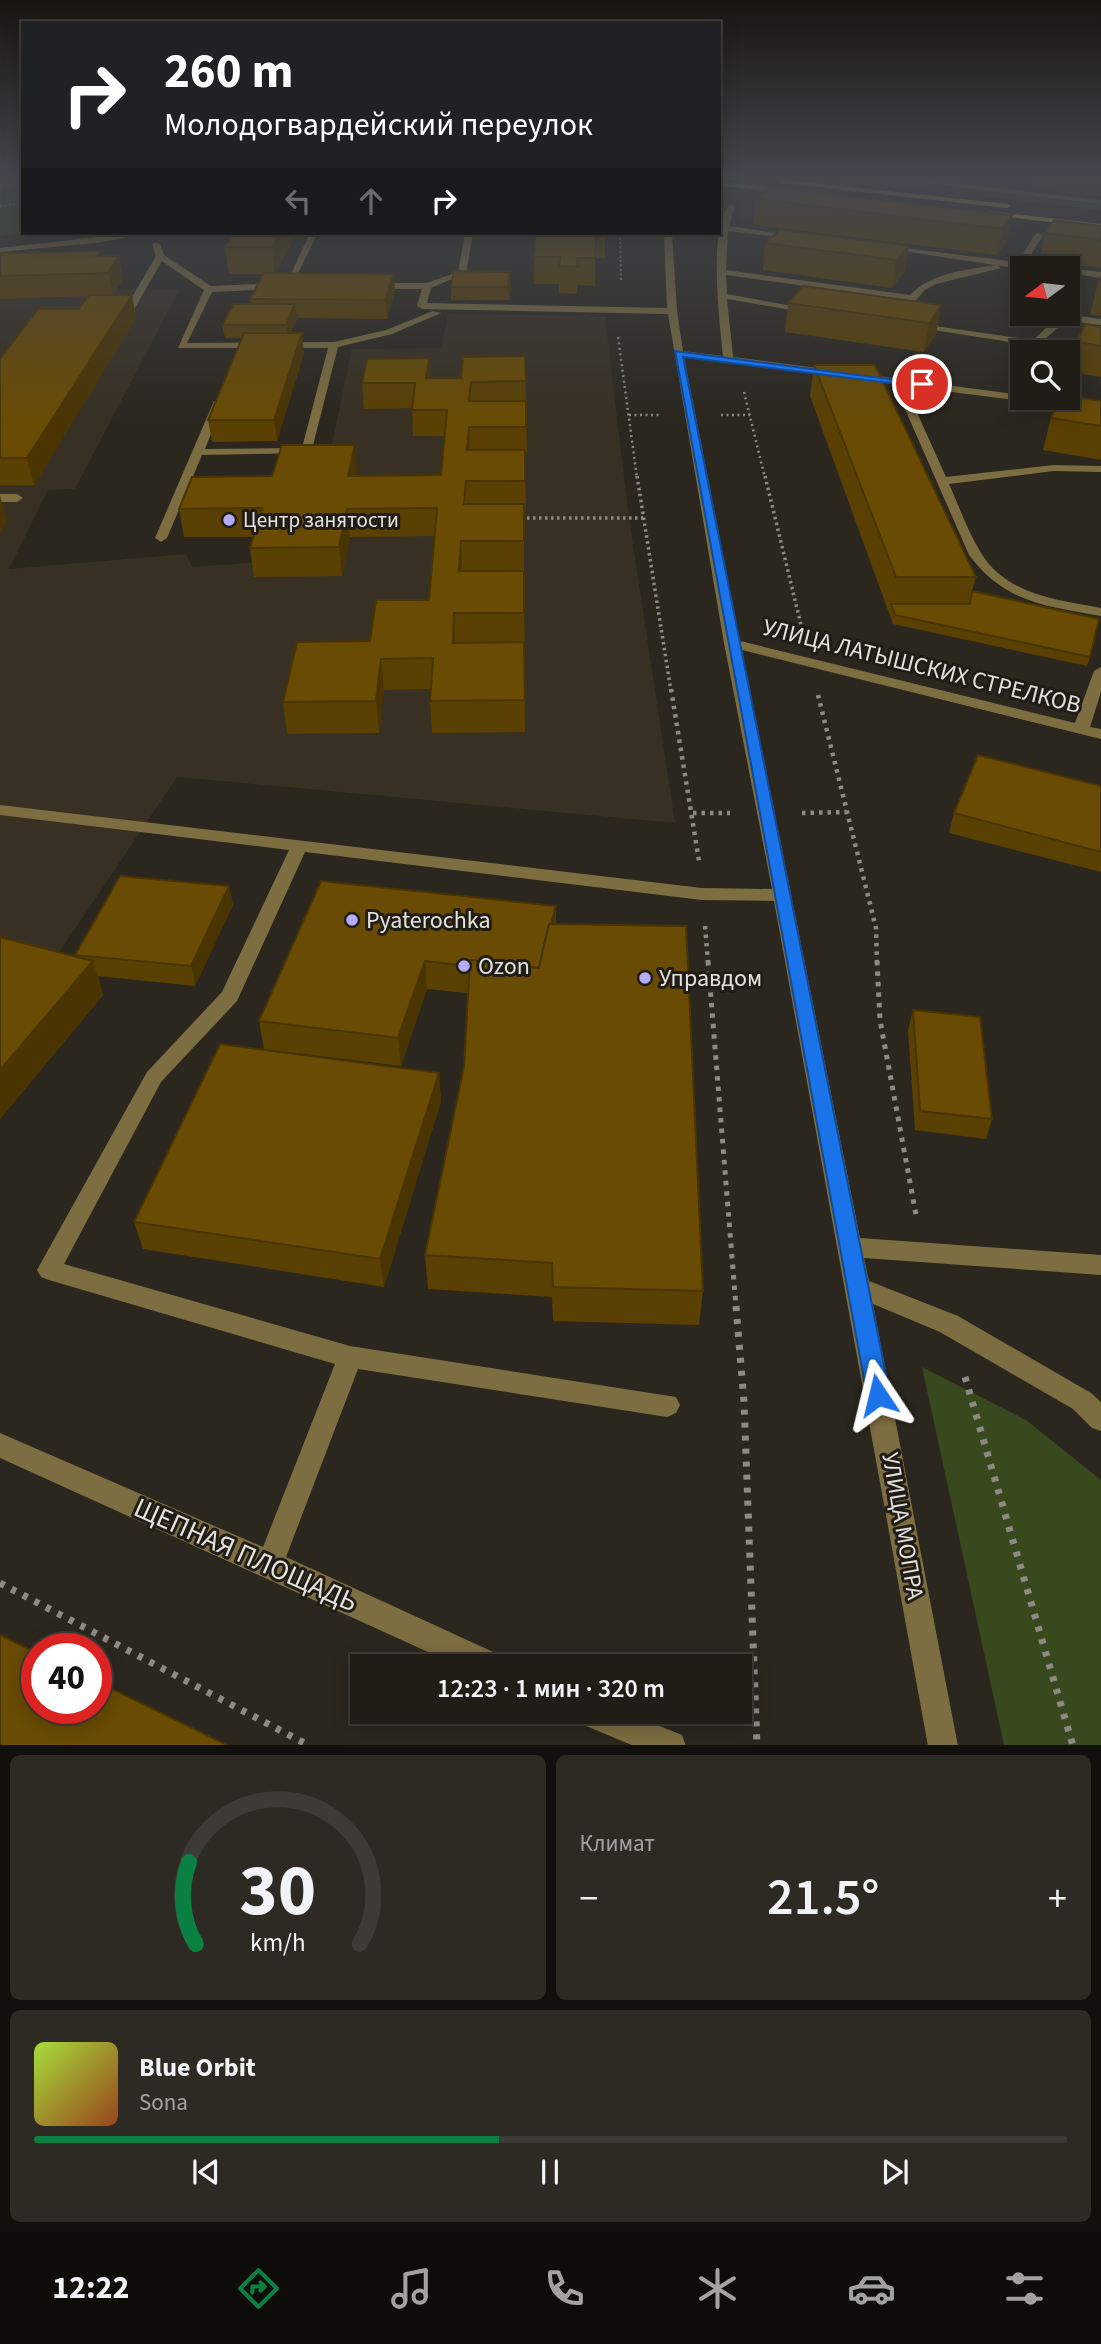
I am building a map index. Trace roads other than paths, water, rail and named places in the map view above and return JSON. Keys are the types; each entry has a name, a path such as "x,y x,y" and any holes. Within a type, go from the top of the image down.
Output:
{"street":[{"path":"129,311 158,259"},
{"path":"165,259 209,289 307,285"},
{"path":"288,285 301,259"},
{"path":"360,286 427,286 462,273 464,259"},
{"name":"УЛИЦА МОПРА","path":"669,259 672,311 678,353 858,1287 943,1745"},
{"path":"724,259 723,296 732,359"},
{"path":"974,259 1010,264"},
{"path":"1010,268 943,276 911,298 901,319 1010,343"},
{"path":"724,272 911,298"},
{"path":"1080,272 1101,275"},
{"path":"427,286 422,306 672,311"},
{"path":"209,289 181,346 334,345 390,332 436,313"},
{"path":"723,296 818,311"},
{"path":"1080,318 1101,322"},
{"path":"1040,340 1052,326"},
{"path":"198,452 307,451 334,345"},
{"path":"237,358 242,346"},
{"path":"1080,351 1101,352"},
{"path":"678,353 1010,393"},
{"path":"897,380 975,555 992,578 1016,594 1101,612"},
{"path":"161,538 222,393"},
{"path":"1080,404 1101,408"},
{"path":"941,481 1054,468 1101,469"},
{"path":"0,499 17,498"},
{"name":"УЛИЦА ЛАТЫШСКИХ СТРЕЛКОВ","path":"732,643 1101,734"},
{"path":"1082,729 1101,671"},
{"path":"0,810 298,848 702,894 781,895"},
{"path":"298,848 230,996 154,1077 49,1270 350,1357 667,1405"},
{"path":"850,1247 1101,1265"},
{"path":"858,1287 949,1324 1082,1401 1101,1419"},
{"path":"270,1563 350,1357"},
{"name":"ЩЕПНАЯ ПЛОЩАДЬ","path":"0,1445 270,1563 466,1654"},
{"path":"611,1724 639,1740 671,1745"}],"place":[{"name":"Центр занятости","path":"229,520"},
{"name":"Pyaterochka","path":"352,920"},
{"name":"Ozon","path":"464,966"},
{"name":"Управдом","path":"645,978"}]}
